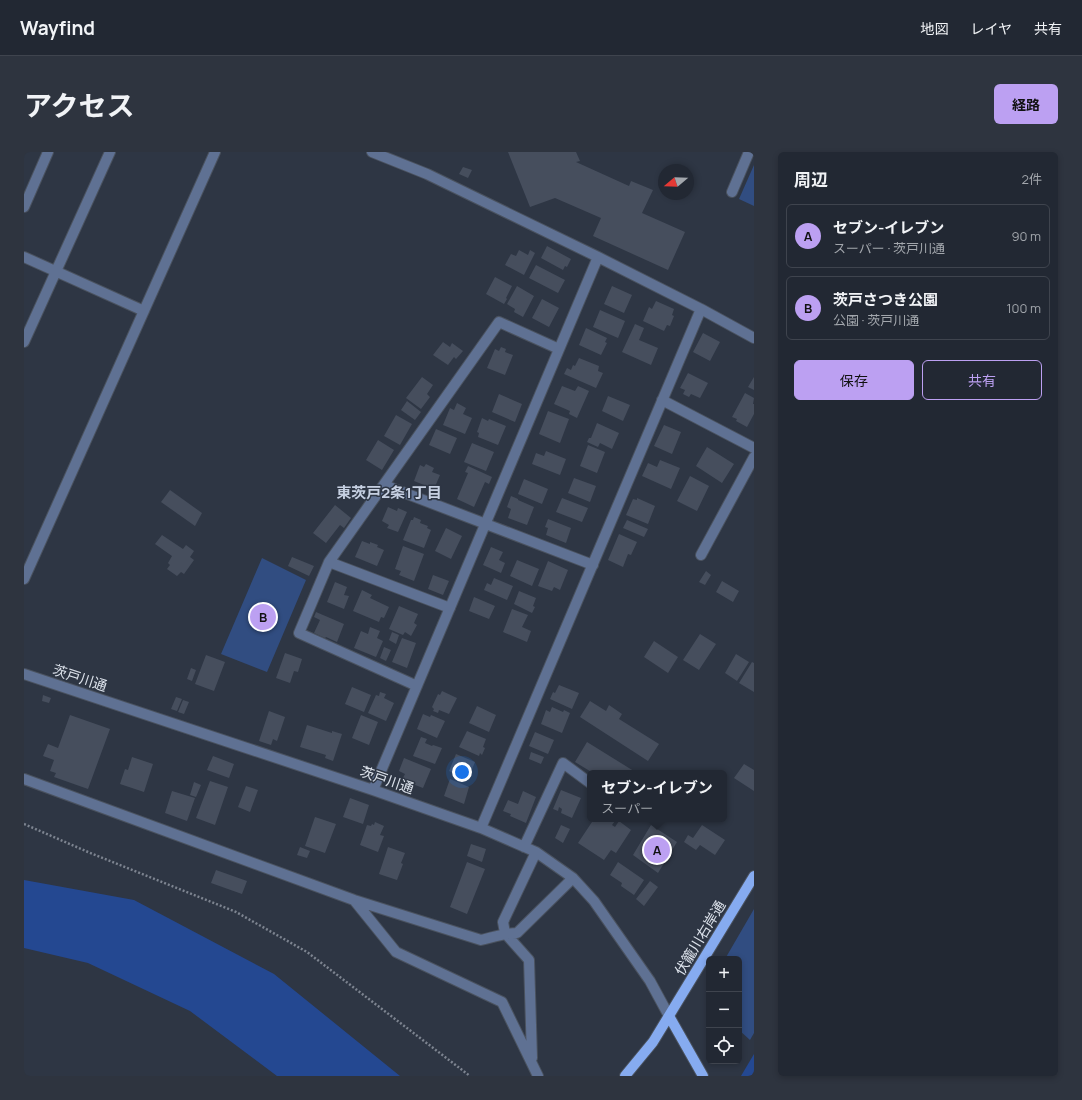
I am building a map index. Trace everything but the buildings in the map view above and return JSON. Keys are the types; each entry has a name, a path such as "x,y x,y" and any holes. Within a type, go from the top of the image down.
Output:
{"main road":[{"name":"伏籠川右岸通","path":"625,1076 653,1042 670,1016 754,876"},
{"path":"670,1016 703,1076"}],"street":[{"path":"24,207 48,152"},
{"path":"24,342 110,152"},
{"path":"24,578 215,152"},
{"path":"372,152 427,174 598,257 701,309 754,338"},
{"path":"732,192 749,152"},
{"path":"24,257 144,311"},
{"path":"373,790 598,257"},
{"path":"481,828 701,309"},
{"path":"417,686 299,633 329,562 499,322 559,349"},
{"path":"662,400 754,448"},
{"path":"701,555 754,457"},
{"path":"384,485 593,565"},
{"path":"329,562 450,608"},
{"name":"茨戸川通","path":"24,674 373,790 481,828 536,852 573,878 594,901 650,981 670,1016"},
{"path":"524,847 563,763 587,781"},
{"path":"24,779 354,900 481,940 505,933 517,933 573,878"},
{"path":"532,1062 529,960 505,933 503,922 536,852"},
{"path":"354,900 396,952 502,1002 538,1076"}],"path":[{"path":"24,824 88,852 236,912 295,945 307,952 470,1076"}],"shaded area":[{"path":"754,165 754,206 739,199"},
{"path":"262,558 306,580 267,672 221,654"},
{"path":"24,880 134,900 274,974 400,1076 277,1076 190,1011 88,963 24,948"},
{"path":"754,909 754,1033 750,1040 742,1033 742,956 727,956"},
{"path":"754,1054 754,1076 741,1076"}],"place":[{"name":"茨戸さつき公園","path":"263,617"},
{"name":"セブン-イレブン","path":"657,850"}],"district":[{"name":"東茨戸2条1丁目","path":"389,493"}]}
